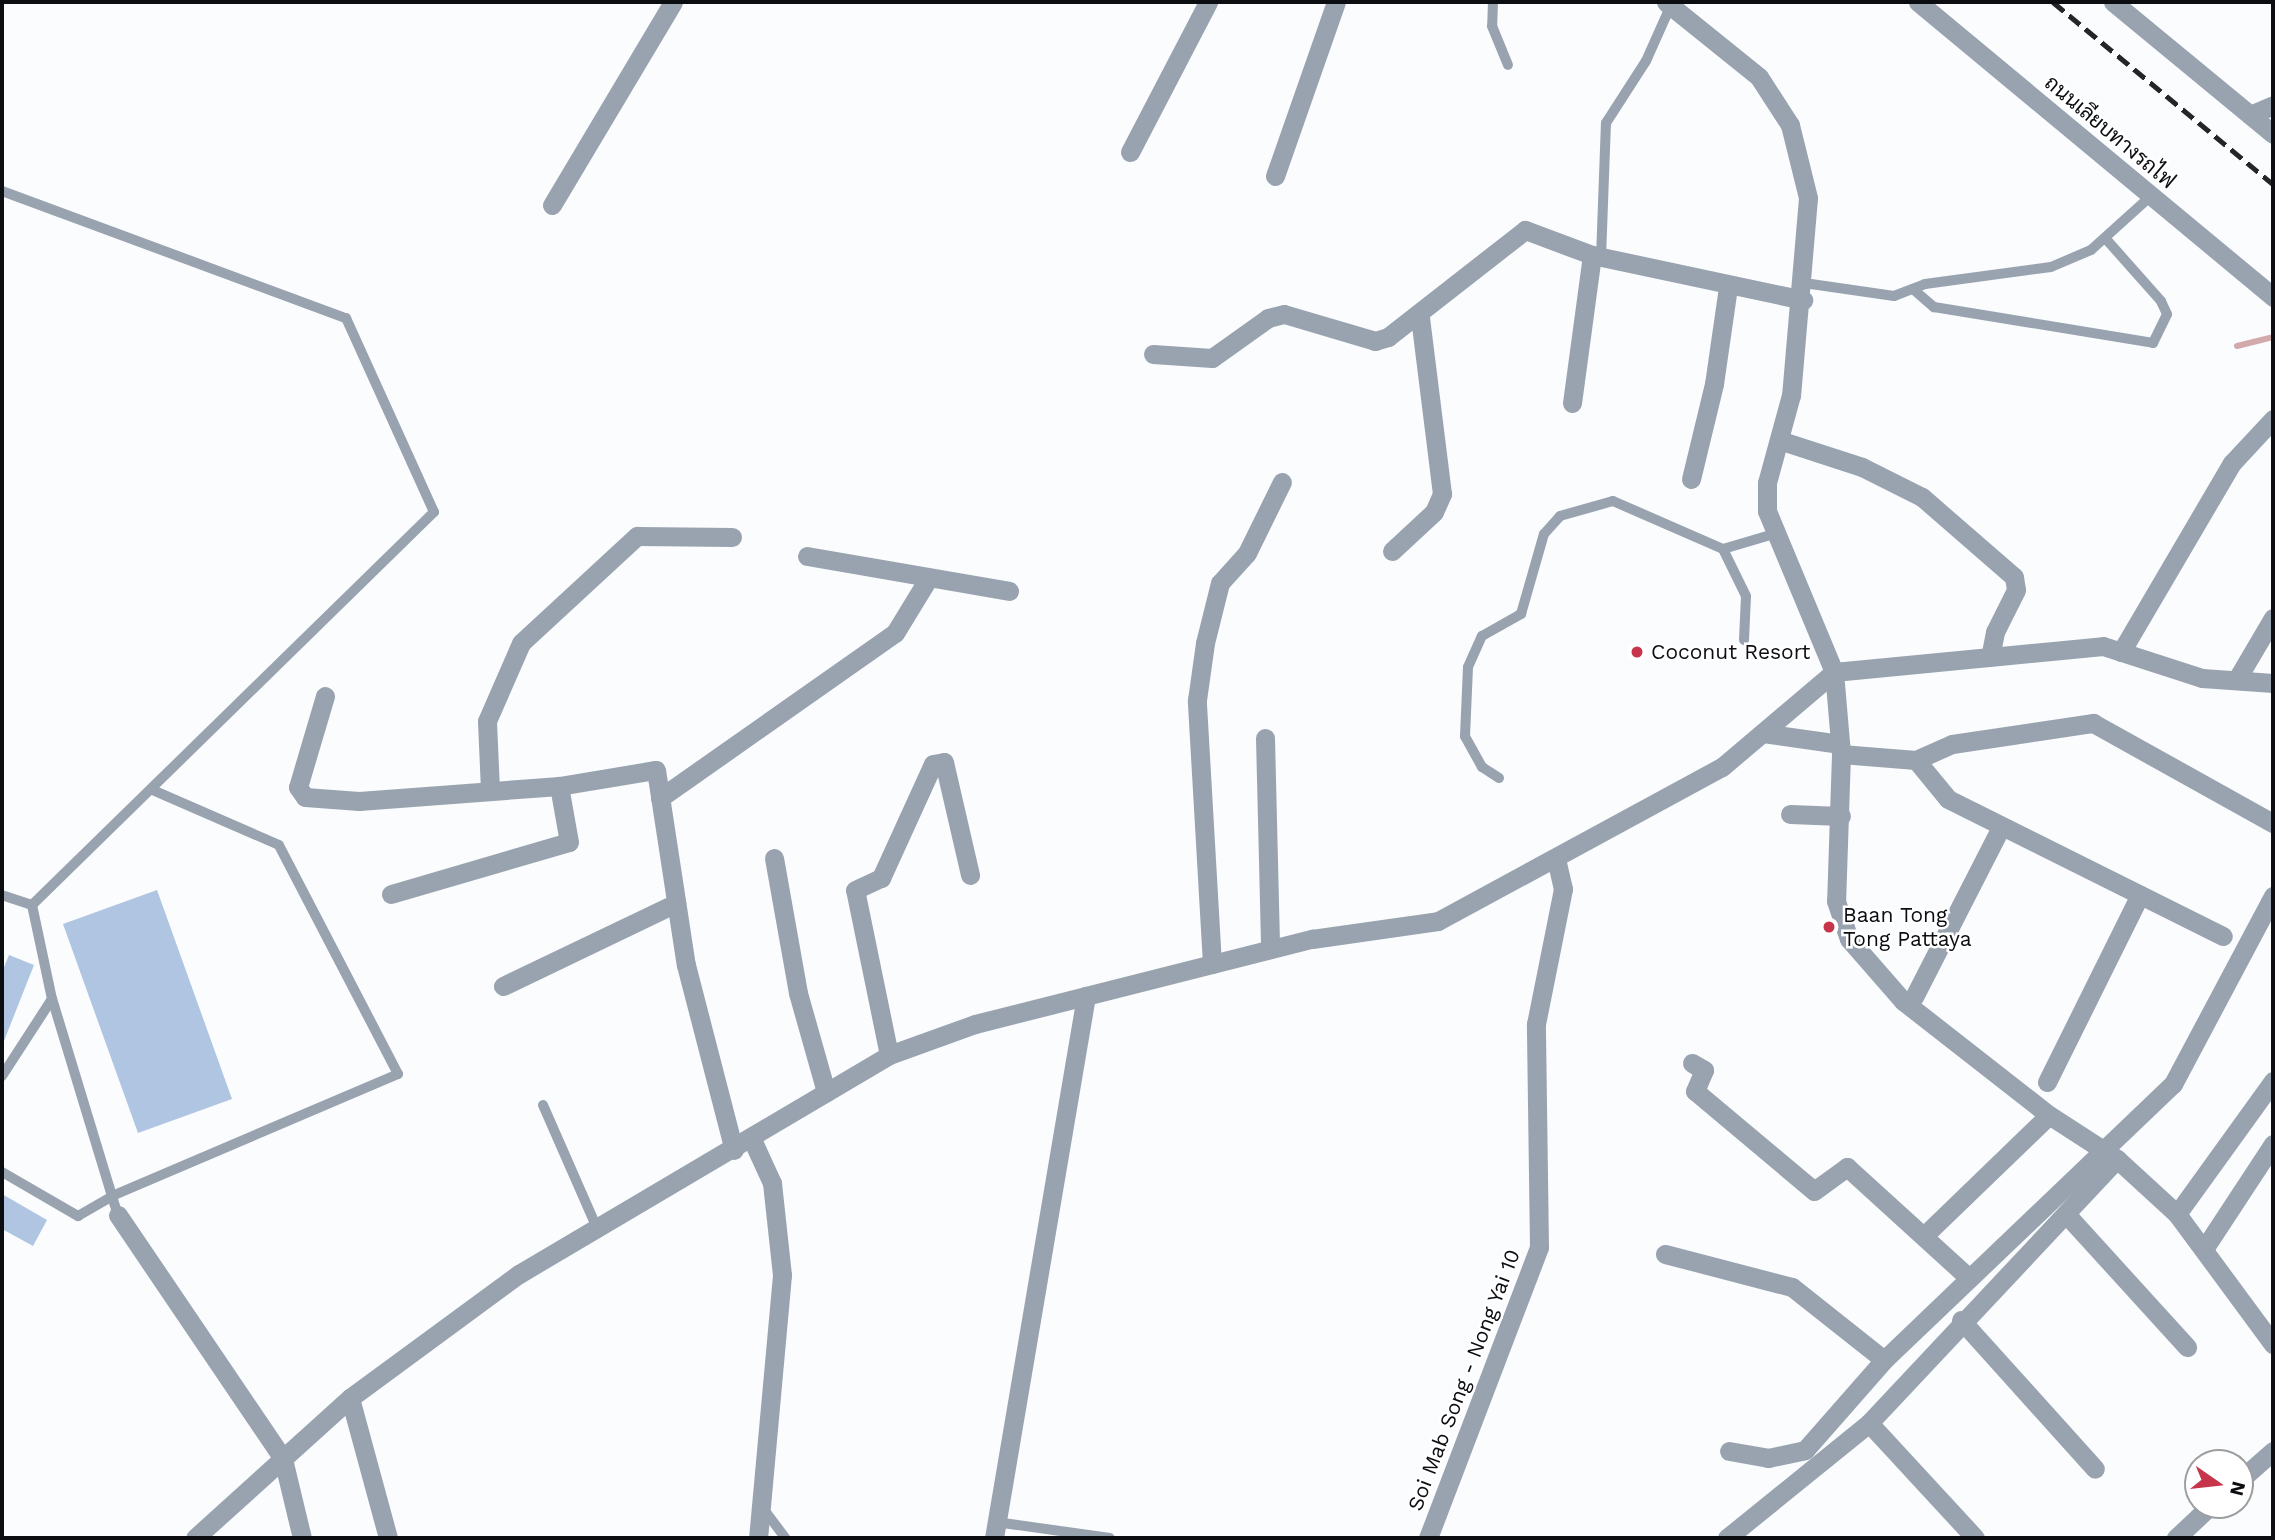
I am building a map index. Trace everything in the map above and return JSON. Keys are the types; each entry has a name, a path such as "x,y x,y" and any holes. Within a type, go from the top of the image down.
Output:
{"street":[{"path":"552,205 673,2"},
{"path":"1130,152 1208,2"},
{"path":"1275,176 1336,2"},
{"name":"ถนนเลียบทางรถไฟ","path":"1918,2 2273,297"},
{"path":"2113,2 2273,134"},
{"path":"1668,4 1759,77 1790,125 1808,198 1804,292 1779,440 1767,483 1774,534 1834,672 1841,749 1836,901 1849,939 1903,1001 2049,1115 2108,1155 2177,1214 2273,1344"},
{"path":"2250,115 2273,105"},
{"path":"1153,354 1212,358 1284,314 1375,341 1420,317 1507,239 1525,230 1597,256 1727,287 1804,292"},
{"path":"1572,403 1597,256"},
{"path":"1691,478 1714,384 1727,287"},
{"path":"1392,551 1434,512 1442,495 1420,317"},
{"path":"2121,652 2232,463 2273,419"},
{"path":"1779,440 1862,467 1922,497 2014,578 2017,590 1994,632 1990,657"},
{"path":"1212,964 1197,700 1205,643 1220,583 1247,553 1282,482"},
{"path":"491,790 487,721 521,643 637,536 732,537"},
{"path":"807,556 1009,591"},
{"path":"660,798 895,633 928,579"},
{"path":"2236,679 2273,618"},
{"path":"195,1538 350,1398 519,1274 734,1150 751,1137 889,1055 975,1024 1270,949 1438,922 1557,862 1722,767 1834,672 2103,646 2202,678 2273,683"},
{"path":"325,696 298,787 305,797 359,801 559,786 656,770 676,903 734,1150"},
{"path":"1763,733 1841,749 1916,760 1952,744 2093,723 2273,823"},
{"path":"1265,738 1270,949"},
{"path":"1916,760 1948,799 2223,936"},
{"path":"889,1055 855,890 881,878 933,764 944,762 970,875"},
{"path":"391,894 569,842 559,786"},
{"path":"1790,814 1840,816"},
{"path":"1914,997 2001,827"},
{"path":"774,858 797,993 826,1092"},
{"name":"Soi Mab Song - Nong Yai 10","path":"1427,1538 1539,1247 1536,1024 1563,889 1557,862"},
{"path":"2047,1082 2140,895"},
{"path":"1729,1451 1768,1458 1799,1454 1884,1360 1968,1277 2108,1155 2173,1084 2273,896"},
{"path":"503,985 676,903"},
{"path":"995,1530 1086,996"},
{"path":"1692,1063 1704,1070 1695,1091 1814,1191 1847,1167 1968,1277"},
{"path":"2177,1214 2273,1081"},
{"path":"1930,1230 2049,1115"},
{"path":"751,1137 772,1184 782,1275 758,1538"},
{"path":"2204,1249 2273,1144"},
{"path":"1727,1538 1869,1423 1961,1320 2066,1214 2108,1155"},
{"path":"2066,1214 2188,1347"},
{"path":"118,1215 283,1459 302,1538"},
{"path":"1665,1254 1792,1287 1884,1360"},
{"path":"1961,1320 2095,1469"},
{"path":"350,1398 388,1538"},
{"path":"1869,1423 1975,1538"},
{"path":"2254,1468 2273,1451"},
{"path":"2176,1538 2196,1519"}],"lane":[{"path":"1493,2 1492,26 1508,65"},
{"path":"1597,256 1606,123 1646,61 1668,4"},
{"path":"2,191 346,318 434,512 155,791 32,905"},
{"path":"1804,292 1894,296 1913,289 2051,267 2105,239 2151,196"},
{"path":"1913,289 1934,307 2153,343 2167,314 2161,300 2105,239"},
{"path":"1499,778 1482,767 1465,736 1468,667 1482,636 1521,614 1544,534 1560,516 1613,501 1723,549 1774,534"},
{"path":"1723,549 1746,596 1744,640"},
{"path":"2,1172 78,1216 112,1196 398,1074 279,845 155,791"},
{"path":"2,895 32,905"},
{"path":"32,905 52,999 118,1215"},
{"path":"2,1076 52,999"},
{"path":"543,1105 597,1228"},
{"path":"760,1505 785,1538"},
{"path":"995,1530 1110,1538"}],"building":[{"path":"157,890 232,1099 138,1133 63,924"},
{"path":"9,955 34,965 2,1046 2,972"},
{"path":"2,1194 47,1220 33,1246 2,1229"}],"waterway":[{"path":"2237,346 2273,337"}],"railway":[{"path":"2053,2 2273,184"}],"place":[{"name":"Coconut Resort","path":"1637,652"},
{"name":"Baan Tong Tong Pattaya","path":"1829,927"}]}
